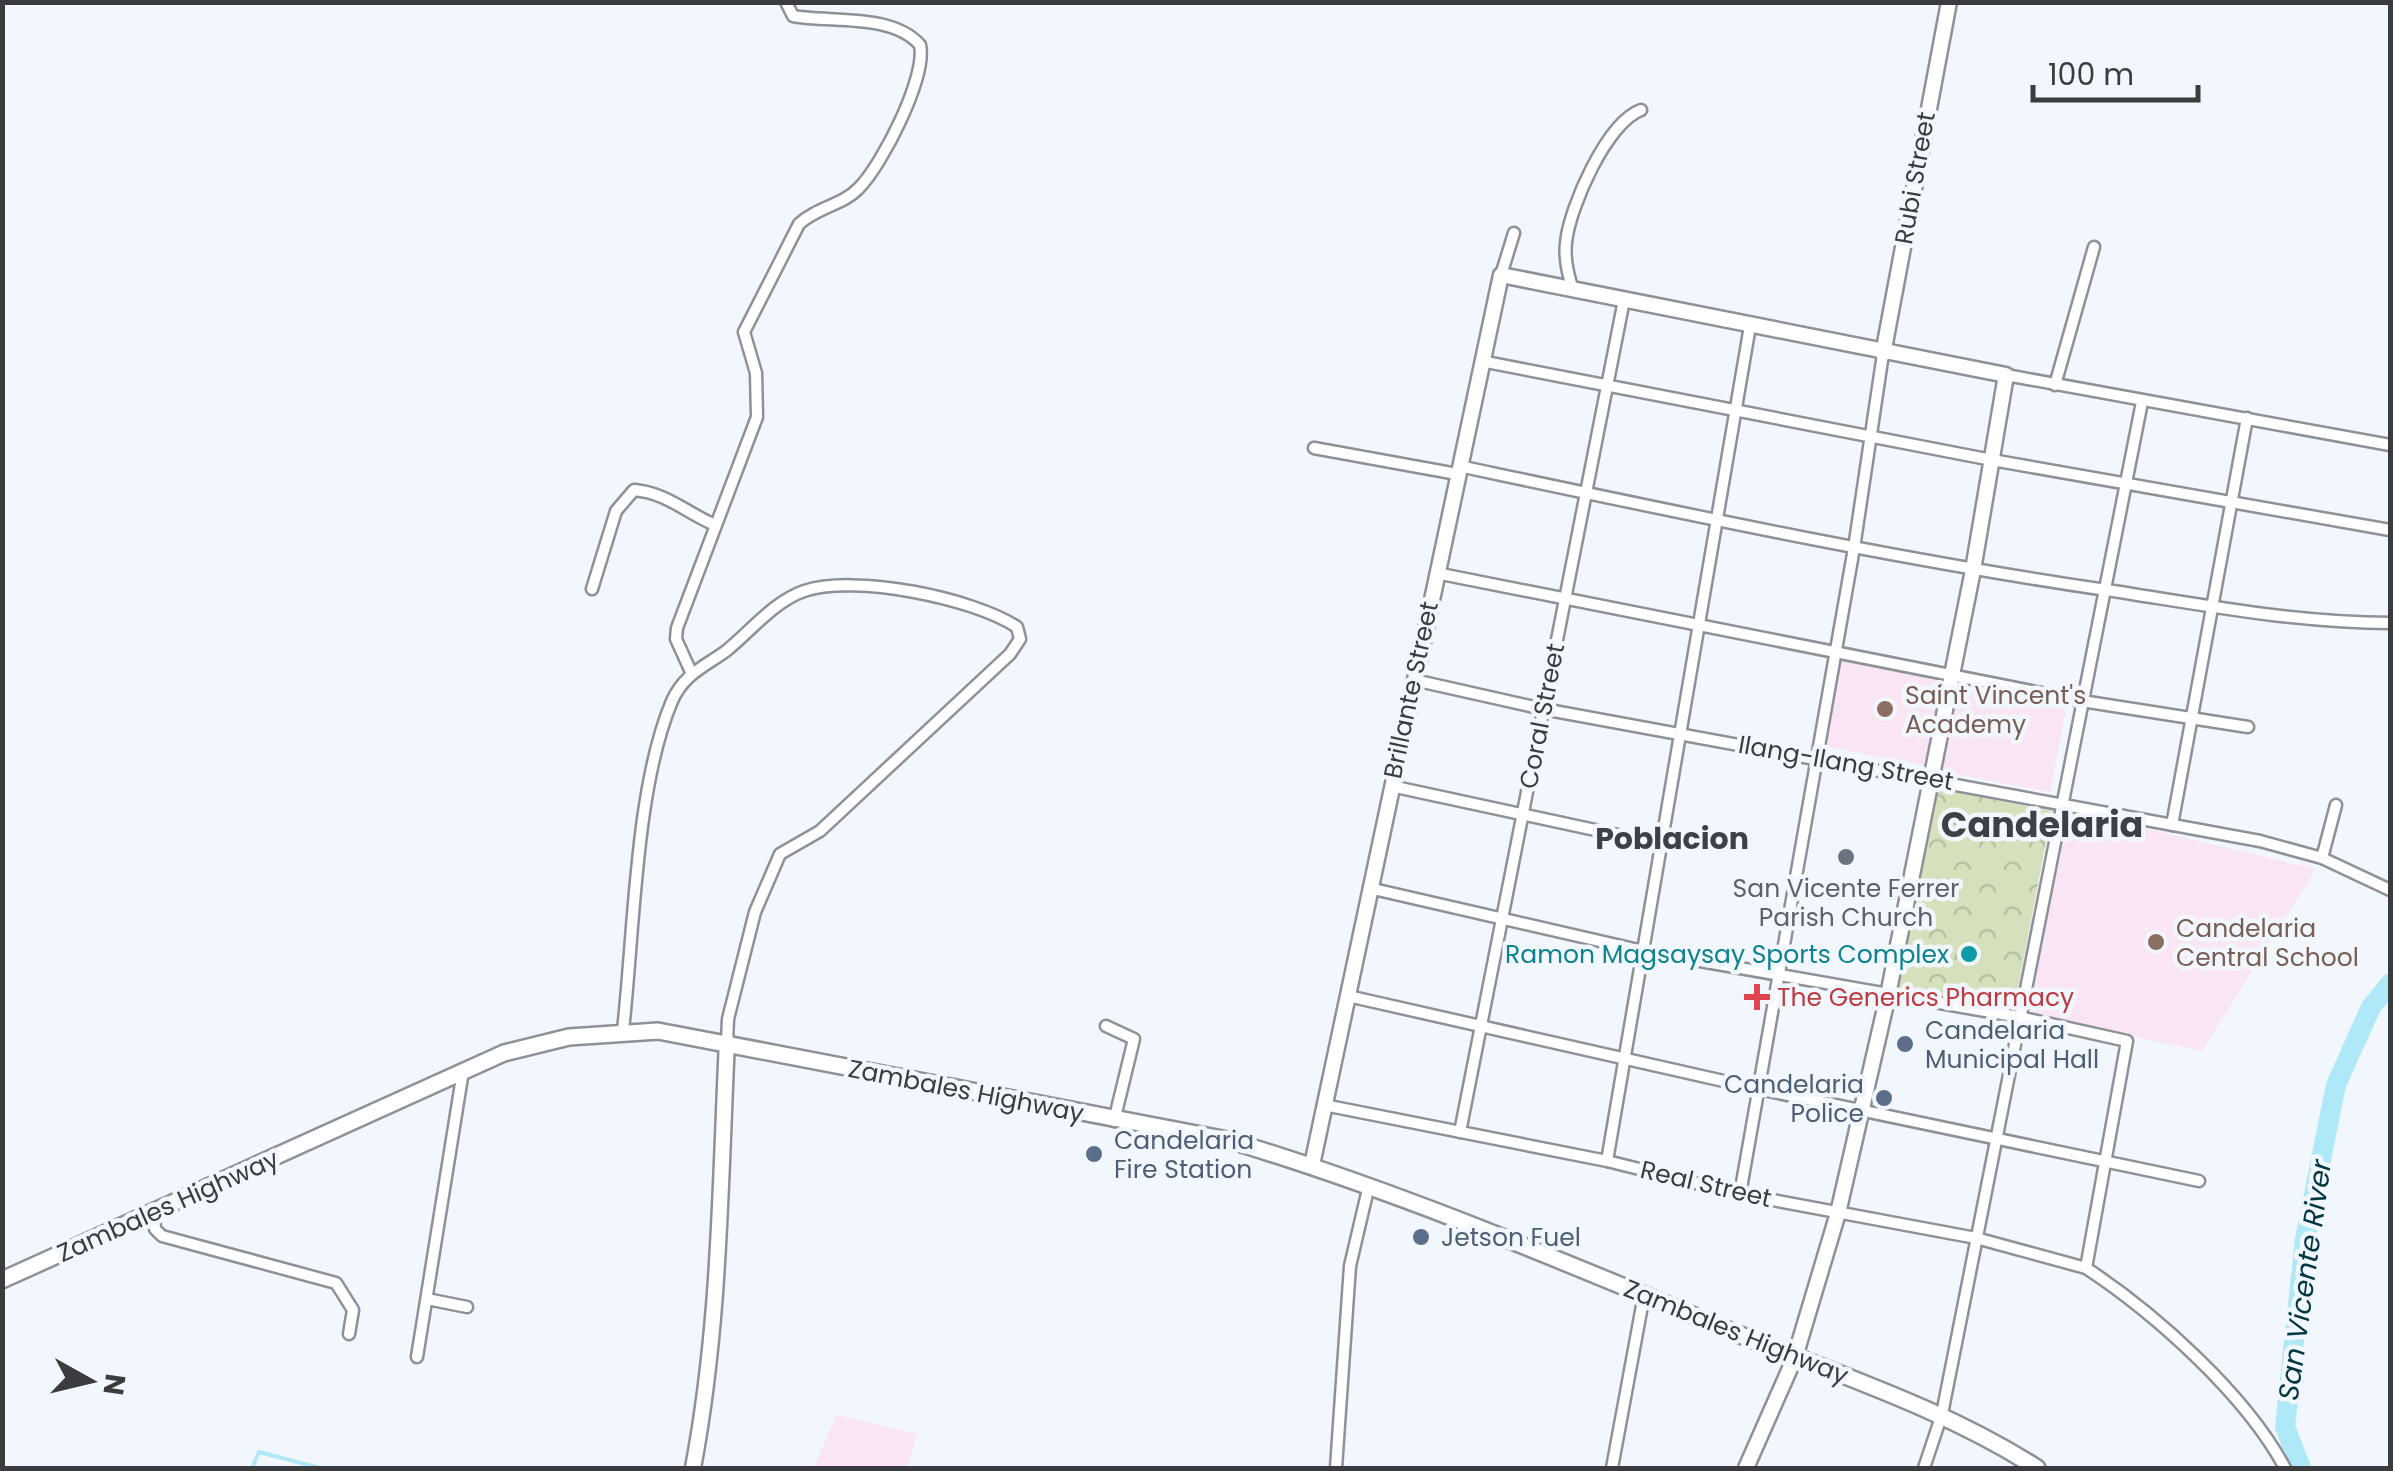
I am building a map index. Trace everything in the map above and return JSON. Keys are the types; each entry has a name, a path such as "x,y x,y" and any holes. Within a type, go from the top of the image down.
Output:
{"main road":[{"name":"Zambales Highway","path":"2,1280 463,1071 535,1044 623,1030 727,1041 1114,1121 1228,1140 1312,1165 1942,1414 2038,1468"}],"street":[{"path":"690,672 679,648 676,628 757,417 756,373 744,332 800,224 810,214 844,200 872,173 910,96 922,54 920,45 903,33 854,22 793,16 786,2"},
{"name":"Rubi Street","path":"1883,354 1949,2"},
{"path":"1573,290 1565,252 1568,230 1612,132 1628,115 1641,110"},
{"path":"1514,233 1502,276 1883,354 2390,445"},
{"path":"2055,385 2094,247"},
{"name":"Brillante Street","path":"1312,1165 1502,276"},
{"name":"Coral Street","path":"1460,1132 1624,300"},
{"path":"1607,1161 1750,326"},
{"path":"1740,1194 1854,548 1883,354"},
{"path":"1481,361 1992,460 2390,530"},
{"path":"1746,1468 1795,1357 1838,1213 1863,1109 1973,570 2006,375"},
{"path":"1924,1468 1942,1414 2142,402"},
{"path":"2172,825 2195,719 2248,418"},
{"path":"1314,448 1588,493 1973,570 2214,606 2346,623 2390,624"},
{"path":"592,588 616,511 634,490 671,497 684,510 715,525"},
{"path":"1436,573 1952,672 2082,701 2248,728"},
{"path":"623,1030 652,773 670,706 690,672 730,648 788,599 824,587 854,586 920,594 1010,622 1021,635 1010,654 831,821 780,854 755,912 728,1020 719,1284 713,1358 693,1468"},
{"name":"Ilang-Ilang Street","path":"1414,680 1543,709 1818,756 2260,841 2322,858 2390,890"},
{"path":"1390,786 1660,844"},
{"path":"2322,858 2336,805"},
{"path":"1369,888 1643,951 2019,1017 2127,1041 2086,1268 2141,1310 2242,1404 2260,1425 2285,1468"},
{"path":"1348,996 1759,1089 2199,1181"},
{"path":"1106,1026 1134,1039 1114,1121"},
{"path":"417,1357 463,1071"},
{"name":"Real Street","path":"1324,1105 1607,1161 1740,1194 1976,1238 2086,1268"},
{"path":"1336,1468 1350,1266 1369,1185"},
{"path":"154,1213 155,1229 162,1236 336,1283 353,1310 349,1334"},
{"path":"1612,1468 1644,1295"},
{"path":"427,1299 467,1306"}],"shaded area":[{"name":"Saint Vincent's Academy","path":"1842,653 1946,673 1928,766 1823,746"},
{"path":"1955,683 2067,704 2050,792 1938,771"},
{"name":"Candelaria Central School","path":"2067,810 2316,869 2202,1051 2027,1015"},
{"path":"836,1415 917,1434 907,1468 814,1468"}],"green space":[{"path":"1935,788 2052,811 2013,1014 1896,991"}],"waterway":[{"name":"San Vicente River","path":"2301,1468 2285,1427 2305,1239 2336,1085 2371,1007 2390,984"},
{"path":"252,1468 259,1452 320,1468"}],"place":[{"name":"Saint Vincent's Academy","path":"1885,709"},
{"name":"San Vicente Ferrer Parish Church","path":"1846,857"},
{"name":"Candelaria Central School","path":"2156,942"},
{"name":"Ramon Magsaysay Sports Complex","path":"1969,954"},
{"name":"The Generics Pharmacy","path":"1757,997"},
{"name":"Candelaria Municipal Hall","path":"1905,1044"},
{"name":"Candelaria Police","path":"1884,1098"},
{"name":"Candelaria Fire Station","path":"1094,1154"},
{"name":"Jetson Fuel","path":"1421,1237"}],"district":[{"name":"Candelaria","path":"2042,824"},
{"name":"Poblacion","path":"1672,838"}]}
